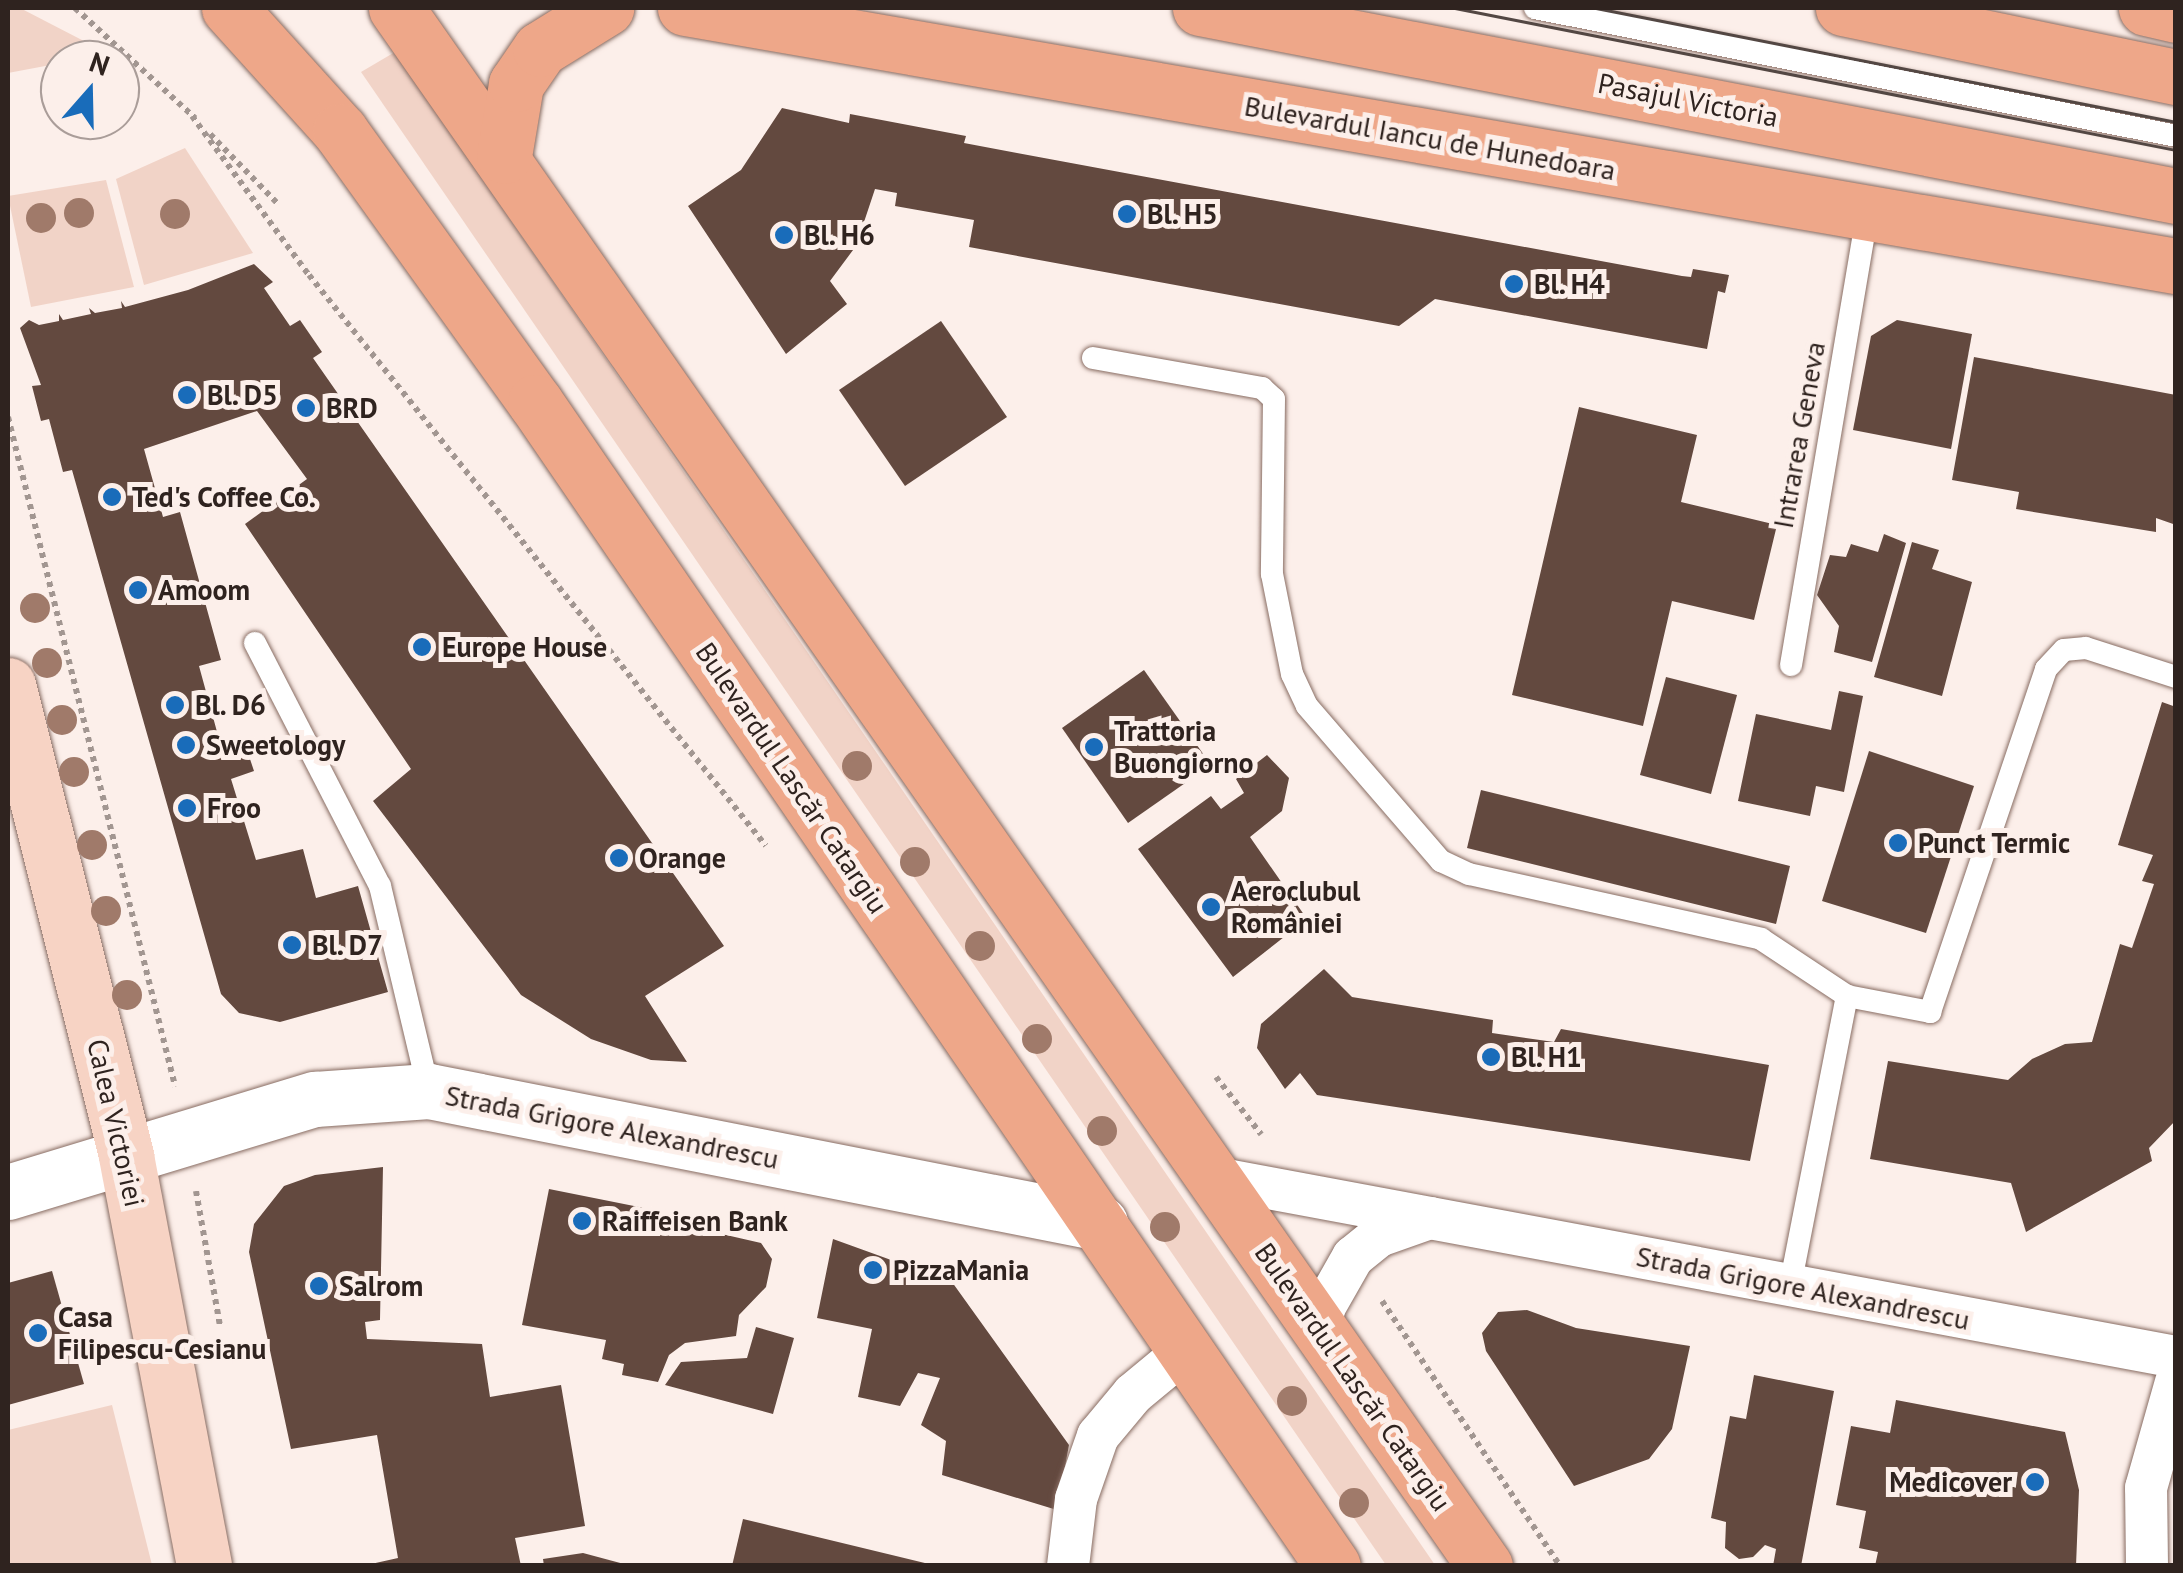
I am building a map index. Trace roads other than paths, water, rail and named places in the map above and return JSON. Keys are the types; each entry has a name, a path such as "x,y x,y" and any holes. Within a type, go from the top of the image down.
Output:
{"main road":[{"name":"Bulevardul Lascăr Catargiu","path":"229,8 363,162 1334,1566"},
{"name":"Bulevardul Lascăr Catargiu","path":"396,8 504,156 1485,1566"},
{"path":"504,156 516,84 540,49 606,8"},
{"name":"Bulevardul Iancu de Hunedoara","path":"684,8 2176,266"},
{"name":"Pasajul Victoria","path":"1200,8 2176,196"},
{"path":"1844,8 2176,77"},
{"path":"2146,8 2176,15"},
{"name":"Calea Victoriei","path":"8,685 126,1156 204,1566"}],"street":[{"name":"Strada Grigore Alexandrescu","path":"8,1192 314,1099 429,1091 1100,1223"},
{"name":"Strada Grigore Alexandrescu","path":"1215,1178 2176,1357"},
{"name":"Strada Grigore Alexandrescu","path":"1320,1330 1324,1308 1353,1257 1378,1236 1430,1218"},
{"path":"1068,1566 1076,1499 1098,1436 1132,1394 1186,1350"},
{"path":"2146,1566 2146,1488 2176,1382"}],"lane":[{"path":"1535,8 2176,136"},
{"name":"Intrarea Geneva","path":"1790,665 1867,214"},
{"path":"1092,358 1262,388 1274,400 1272,574 1292,674 1308,706 1441,861 1468,874 1761,940 1847,996 1930,1012 2046,668 2064,650 2086,648 2176,677"},
{"path":"256,643 380,886 429,1091"},
{"path":"1790,1286 1847,996"}],"tram line":[{"path":"1455,8 2176,150"},
{"path":"1596,8 2176,122"}],"place":[{"name":"Bl. H5","path":"1127,214"},
{"name":"Bl. H6","path":"784,235"},
{"name":"Bl. H4","path":"1514,284"},
{"name":"Bl. D5","path":"187,395"},
{"name":"BRD","path":"306,408"},
{"name":"Ted's Coffee Co.","path":"112,497"},
{"name":"Amoom","path":"138,590"},
{"name":"Europe House","path":"422,647"},
{"name":"Bl. D6","path":"175,705"},
{"name":"Sweetology","path":"186,745"},
{"name":"Trattoria Buongiorno","path":"1094,747"},
{"name":"Froo","path":"187,808"},
{"name":"Punct Termic","path":"1898,843"},
{"name":"Orange","path":"619,858"},
{"name":"Aeroclubul României","path":"1211,907"},
{"name":"Bl. D7","path":"292,945"},
{"name":"Bl. H1","path":"1491,1057"},
{"name":"Raiffeisen Bank","path":"582,1221"},
{"name":"PizzaMania","path":"873,1270"},
{"name":"Salrom","path":"319,1286"},
{"name":"Casa Filipescu-Cesianu","path":"38,1333"},
{"name":"Medicover","path":"2035,1482"}]}
